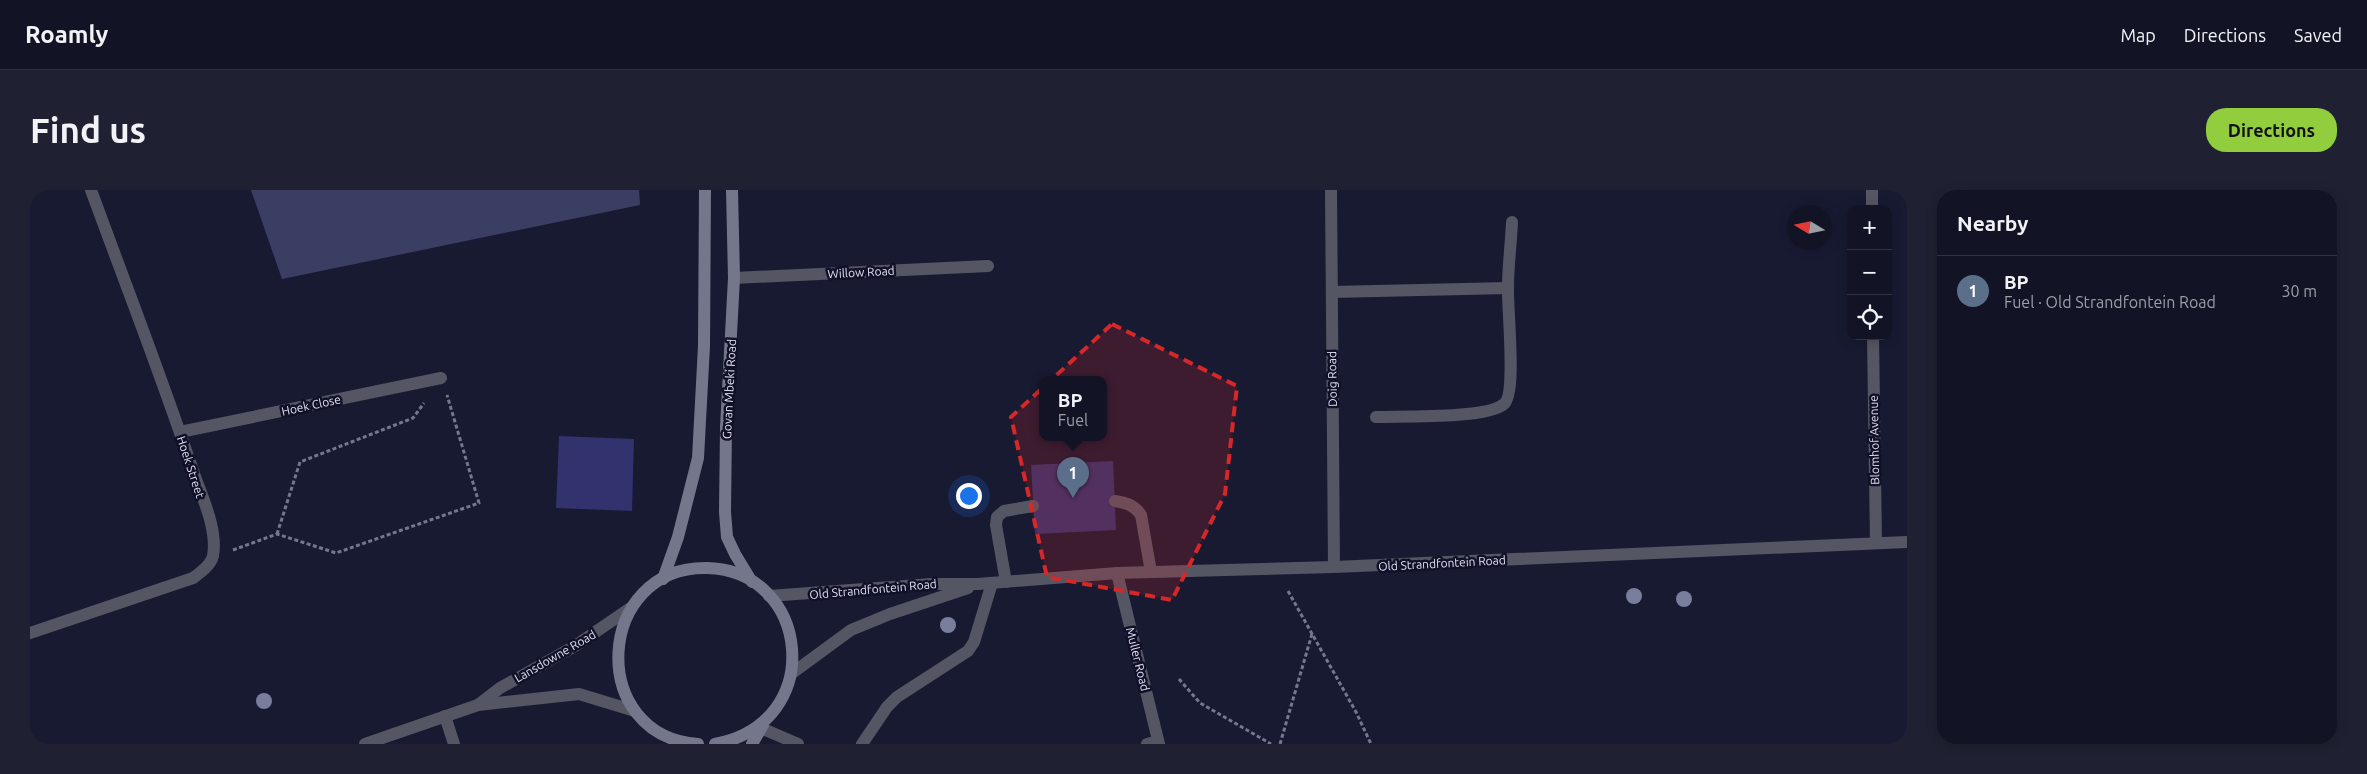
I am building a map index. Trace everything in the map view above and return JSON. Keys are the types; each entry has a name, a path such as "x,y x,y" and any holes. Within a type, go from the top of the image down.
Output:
{"main road":[{"path":"663,579 683,520 698,458 704,346 705,190"},
{"name":"Govan Mbeki Road","path":"732,190 734,278 726,427 725,512 727,537 752,582"},
{"path":"698,744 668,737 650,726 635,711 624,692 617,648 622,627 632,607 646,591 663,579 685,570 708,568 731,572 752,582 770,596 782,613 790,633 793,654 791,674 782,698 752,744"},
{"path":"715,744 731,741 764,724"},
{"path":"650,726 660,744"}],"street":[{"name":"Hoek Street","path":"91,190 180,432 211,530 213,558"},
{"name":"Doig Road","path":"1331,190 1334,568"},
{"path":"1872,190 1872,205"},
{"path":"1376,417 1471,414 1492,411 1505,404 1510,394 1511,377 1508,288 1512,222"},
{"name":"Willow Road","path":"734,278 988,266"},
{"path":"1332,292 1508,288"},
{"name":"Blomhof Avenue","path":"1873,340 1876,544"},
{"name":"Hoek Close","path":"180,432 441,378"},
{"path":"1115,501 1128,503 1137,509 1141,515 1151,572"},
{"path":"1006,582 996,525 997,517 1004,511 1033,506"},
{"name":"Old Strandfontein Road","path":"770,596 932,584 978,584 1117,573 1334,568 1907,542"},
{"path":"30,633 193,578 213,558"},
{"name":"Muller Road","path":"1117,573 1155,743"},
{"path":"862,744 896,697 968,651 974,642 992,583"},
{"name":"Old Strandfontein Road","path":"791,674 851,630 890,614 978,584"},
{"name":"Lansdowne Road","path":"478,705 500,688 574,646 632,607"},
{"name":"Lansdowne Road","path":"365,744 385,741 445,716 478,705 579,694 635,711"},
{"path":"445,716 454,744"},
{"path":"764,724 798,744"}],"path":[{"path":"277,534 300,462 413,418 441,378"},
{"path":"213,558 277,534 336,553 479,503 441,378"},
{"path":"1288,591 1356,712 1371,744"},
{"path":"1280,744 1312,634"},
{"path":"1179,679 1200,703 1271,744"}],"highlighted area":[{"path":"1112,324 1237,386 1225,494 1172,600 1047,577 1011,417"}],"shaded area":[{"path":"251,190 639,190 640,205 282,279"}],"building":[{"path":"559,436 634,439 632,511 556,508"},
{"path":"1113,461 1116,530 1035,534 1031,465"}],"place":[{"name":"BP","path":"1073,498"}]}
